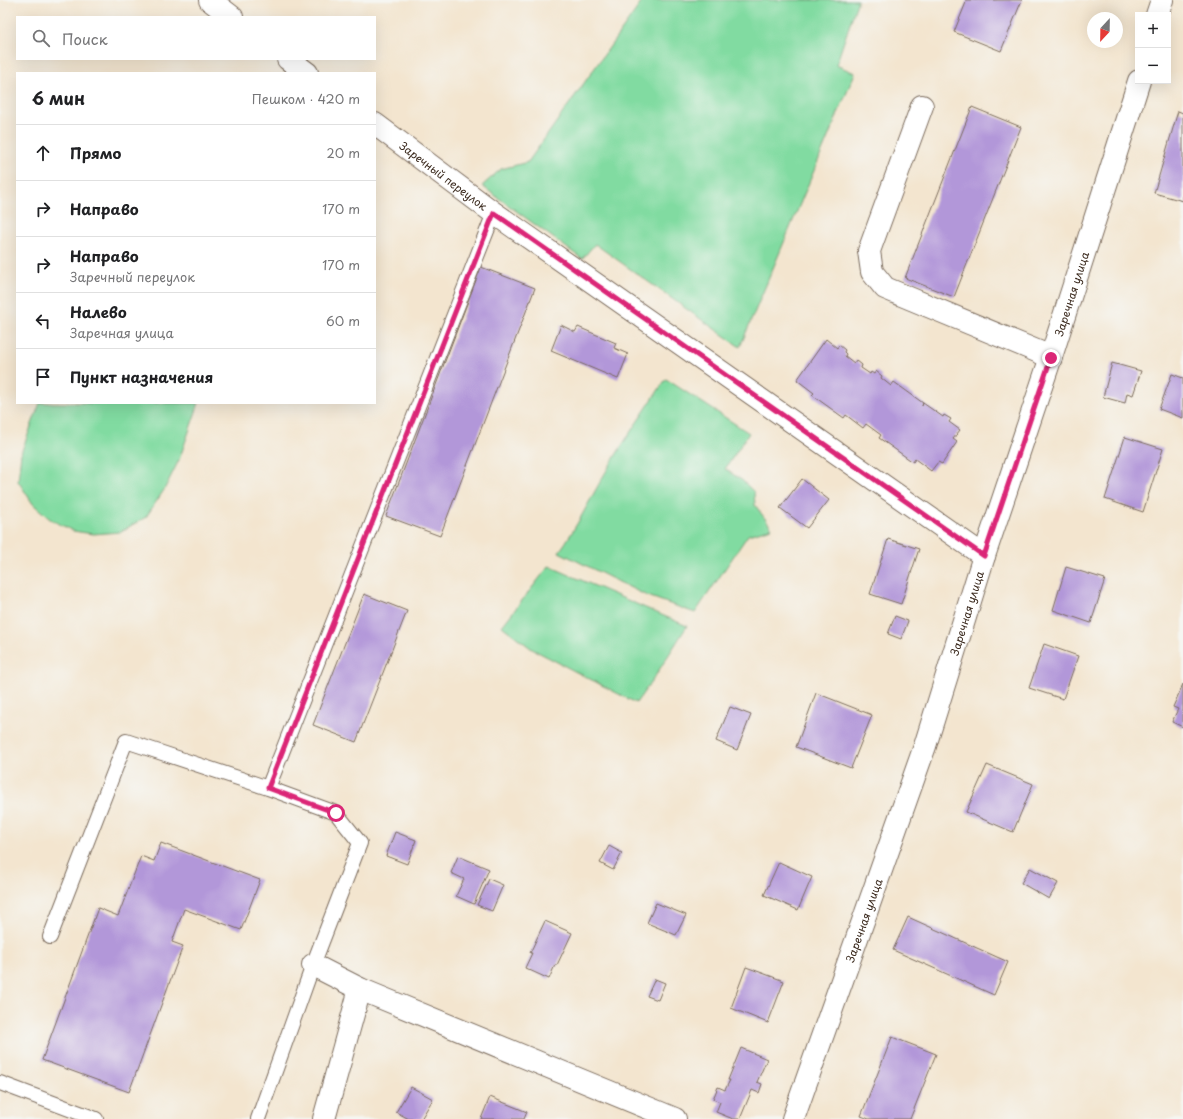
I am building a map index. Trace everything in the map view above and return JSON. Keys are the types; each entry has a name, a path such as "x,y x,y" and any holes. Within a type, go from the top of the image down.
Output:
{"street":[{"path":"210,0 231,16"},
{"path":"1158,12 1162,0"},
{"path":"289,60 306,72"},
{"name":"Заречная улица","path":"793,1119 925,746 984,556 1051,358 1138,84"},
{"path":"922,106 870,251 872,272 885,288 1051,358"},
{"name":"Заречный переулок","path":"376,125 494,213 984,556"},
{"path":"313,965 360,990 674,1119"},
{"path":"324,1119 360,990"}],"lane":[{"path":"268,788 494,213"},
{"path":"50,937 126,741 268,788 336,813 360,843 313,965 258,1119"},
{"path":"0,1083 96,1119"}],"green space":[{"path":"643,0 858,0 836,65 855,73 740,347 595,244 582,259 482,186 501,169 528,162"},
{"path":"666,379 749,433 725,469 743,481 754,492 755,505 772,528 748,535 695,613 645,595 559,552 577,524 619,450"},
{"path":"40,404 199,404 179,460 164,490 146,517 120,532 93,534 73,531 50,519 33,504 18,481 21,453"},
{"path":"549,566 687,626 654,678 636,703 532,649 502,626"}],"building":[{"path":"967,0 1022,0 1001,51 954,32"},
{"path":"972,107 1021,127 954,297 905,278"},
{"path":"1178,111 1183,113 1183,201 1154,193"},
{"path":"481,267 535,288 440,536 386,516"},
{"path":"561,325 575,332 578,327 616,343 614,348 628,354 618,379 551,351"},
{"path":"826,339 837,348 839,345 845,350 845,356 854,363 856,360 862,365 861,368 870,374 871,372 874,374 876,371 882,376 881,378 891,386 894,382 943,417 944,415 951,419 949,422 960,430 953,439 957,442 942,464 938,462 931,471 915,459 913,462 879,438 881,435 866,424 863,428 846,415 844,418 812,395 814,393 797,380"},
{"path":"1112,363 1141,371 1133,395 1127,393 1125,403 1103,397"},
{"path":"1172,374 1183,378 1183,418 1159,409"},
{"path":"1125,437 1163,449 1143,512 1105,499"},
{"path":"802,479 829,500 807,528 780,508"},
{"path":"888,539 919,549 901,604 870,594"},
{"path":"1066,567 1105,579 1091,623 1053,610"},
{"path":"364,594 407,611 356,742 313,725"},
{"path":"895,616 908,621 901,639 888,634"},
{"path":"1044,644 1078,656 1063,699 1029,688"},
{"path":"1183,684 1183,727 1172,722 1178,709 1173,707"},
{"path":"816,693 872,715 851,768 796,747"},
{"path":"730,707 751,715 737,750 716,741"},
{"path":"987,765 1033,784 1013,832 966,812"},
{"path":"395,832 416,840 407,864 386,856"},
{"path":"161,843 260,880 241,930 184,909 172,942 183,946 129,1092 42,1060 98,908 118,916 141,856 154,861"},
{"path":"609,846 622,853 613,870 600,863"},
{"path":"458,856 489,869 474,904 456,896 464,879 451,873"},
{"path":"779,862 812,877 798,910 764,895"},
{"path":"1030,868 1058,883 1049,899 1021,883"},
{"path":"489,879 503,885 492,911 477,905"},
{"path":"656,903 686,915 676,935 647,923"},
{"path":"908,917 1008,962 994,995 893,950"},
{"path":"545,921 572,933 549,979 525,968 532,953 530,953"},
{"path":"746,967 784,981 768,1023 731,1008"},
{"path":"655,979 665,983 658,1000 647,996"},
{"path":"892,1037 936,1054 910,1119 869,1119 861,1116"},
{"path":"741,1048 767,1059 757,1082 762,1084 759,1093 752,1090 740,1119 733,1119 716,1112 720,1102 713,1099 718,1087 725,1090"},
{"path":"411,1087 433,1099 421,1119 409,1119 396,1112"},
{"path":"490,1097 527,1112 524,1119 481,1119"}],"route":[{"path":"336,813 268,788 494,213 984,556 1051,358"}]}
